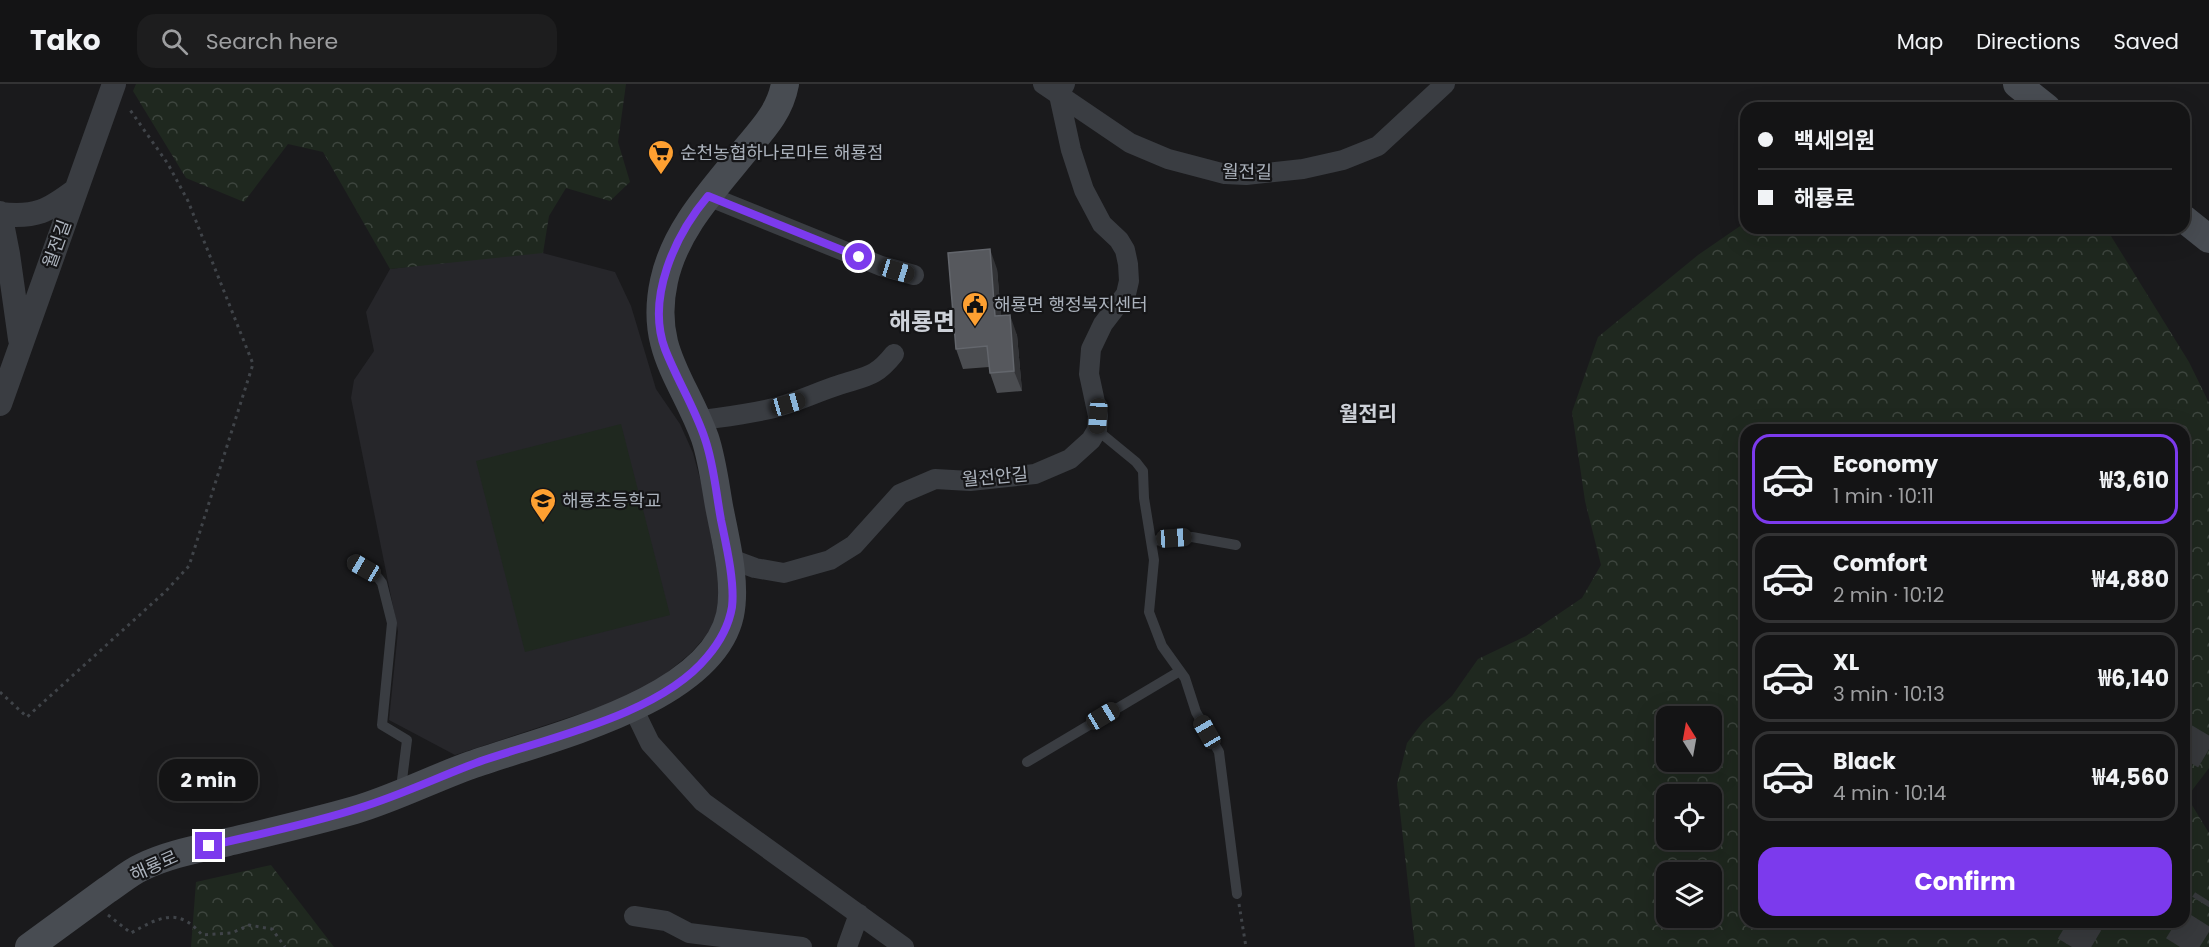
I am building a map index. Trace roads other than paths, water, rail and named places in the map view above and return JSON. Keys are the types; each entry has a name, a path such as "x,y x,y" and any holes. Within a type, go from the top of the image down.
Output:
{"main road":[{"name":"해룡로","path":"29,947 139,868 175,855 359,808 451,772 597,723 663,692 689,674 706,658 729,621 733,604 728,558 710,455 665,349 660,325 660,304 664,278 676,245 708,196 772,119 783,97 785,84"},
{"path":"2018,84 2040,102"},
{"path":"2190,224 2209,239"}],"street":[{"name":"월전길","path":"1056,88 1130,143 1168,159 1225,174 1246,174 1303,169 1344,160 1378,146 1445,84"},
{"name":"월전길","path":"0,404 113,85"},
{"path":"1056,88 1071,150 1084,190 1102,224 1119,240 1125,250 1128,264 1129,281 1126,294 1103,324 1091,349 1089,374 1098,416 1097,430"},
{"path":"21,345 9,254 0,214 22,217 35,214 52,208 76,190"},
{"path":"708,196 881,266 914,275"},
{"path":"697,421 773,408 871,376 883,368 894,354"},
{"name":"월전안길","path":"728,558 755,568 784,573 830,560 854,545 900,494 935,479 970,481 1035,474 1070,459 1091,440 1097,430"},
{"path":"633,708 650,743 703,802 904,947"},
{"path":"847,947 859,914"},
{"path":"634,916 666,921 689,933 802,947"}],"lane":[{"path":"1097,430 1136,462 1143,471 1144,498 1154,560 1149,612 1162,646 1185,678 1196,712 1219,752 1237,894"},
{"path":"1151,541 1192,537 1236,545"},
{"path":"352,561 376,575 382,583 392,623 382,725 407,740 402,780 403,792"},
{"path":"1027,762 1179,670"}],"tunnel":[{"path":"2190,749 2209,717"},
{"path":"2180,947 2209,901"},
{"path":"2072,947 2083,928"}],"place":[{"name":"순천농협하나로마트 해룡점","path":"661,176"},
{"name":"해룡면 행정복지센터","path":"975,328"},
{"name":"해룡초등학교","path":"543,524"}],"district":[{"name":"해룡면","path":"922,322"},
{"name":"월전리","path":"1368,414"}]}
